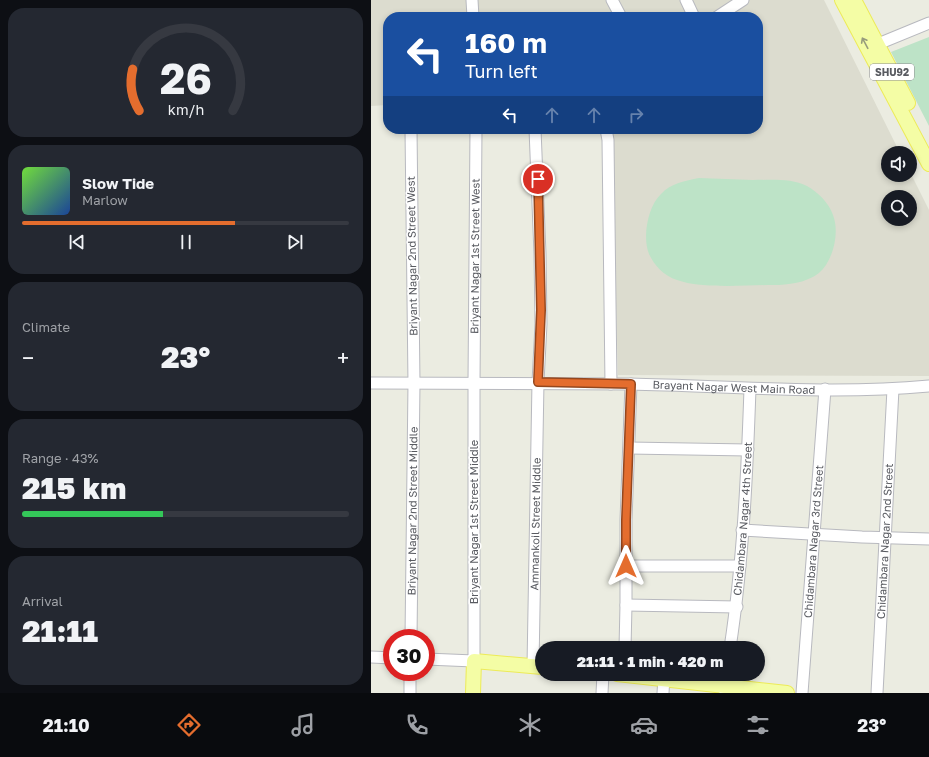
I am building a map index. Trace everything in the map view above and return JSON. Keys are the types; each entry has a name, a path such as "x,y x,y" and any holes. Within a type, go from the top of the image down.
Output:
{"main road":[{"path":"842,0 929,164"},
{"name":"SHU92","path":"855,0 929,144"},
{"path":"473,693 473,661 535,667"},
{"path":"694,681 725,684 779,693"}],"street":[{"path":"472,0 473,12"},
{"path":"612,0 618,12"},
{"path":"686,0 692,12"},
{"path":"725,12 743,0"},
{"path":"878,44 929,23"},
{"name":"Briyant Nagar 2nd Street West","path":"411,134 414,383"},
{"name":"Briyant Nagar 1st Street West","path":"474,382 476,134"},
{"name":"Ammankoil Street Middle","path":"535,134 541,254 541,324 538,382 538,641"},
{"path":"607,134 611,384"},
{"name":"Briyant Nagar 1st Street Middle","path":"473,661 474,382"},
{"name":"Brayant Nagar West Main Road","path":"371,383 538,382 750,389 893,389 929,386"},
{"name":"Briyant Nagar 2nd Street Middle","path":"411,629 414,383"},
{"path":"625,641 626,520 631,384"},
{"name":"Chidambara Nagar 4th Street","path":"731,641 737,607 748,450 750,389"},
{"name":"Chidambara Nagar 3rd Street","path":"802,693 825,389"},
{"name":"Chidambara Nagar 2nd Street","path":"877,693 893,389"},
{"path":"629,448 748,450"},
{"path":"742,530 929,540"},
{"path":"626,566 740,566"},
{"path":"626,605 737,607"},
{"path":"371,657 383,658"},
{"path":"435,660 473,661"},
{"path":"410,681 410,693"},
{"path":"602,693 603,681"},
{"path":"663,693 664,681"}],"shaded area":[{"path":"371,0 824,0 897,146 881,146 881,182 915,182 929,210 929,376 618,375 611,134 763,134 763,12 383,12 383,105 371,106"}],"green space":[{"path":"929,37 929,126 891,52"},
{"path":"699,178 788,181 801,183 811,188 826,202 835,222 836,230 834,246 824,268 819,273 808,279 797,283 779,285 698,285 677,280 664,273 660,270 649,254 646,239 647,222 656,199 665,190 679,183"}],"route":[{"path":"538,179 541,254 541,324 538,382 631,384 626,520 626,566"}]}
